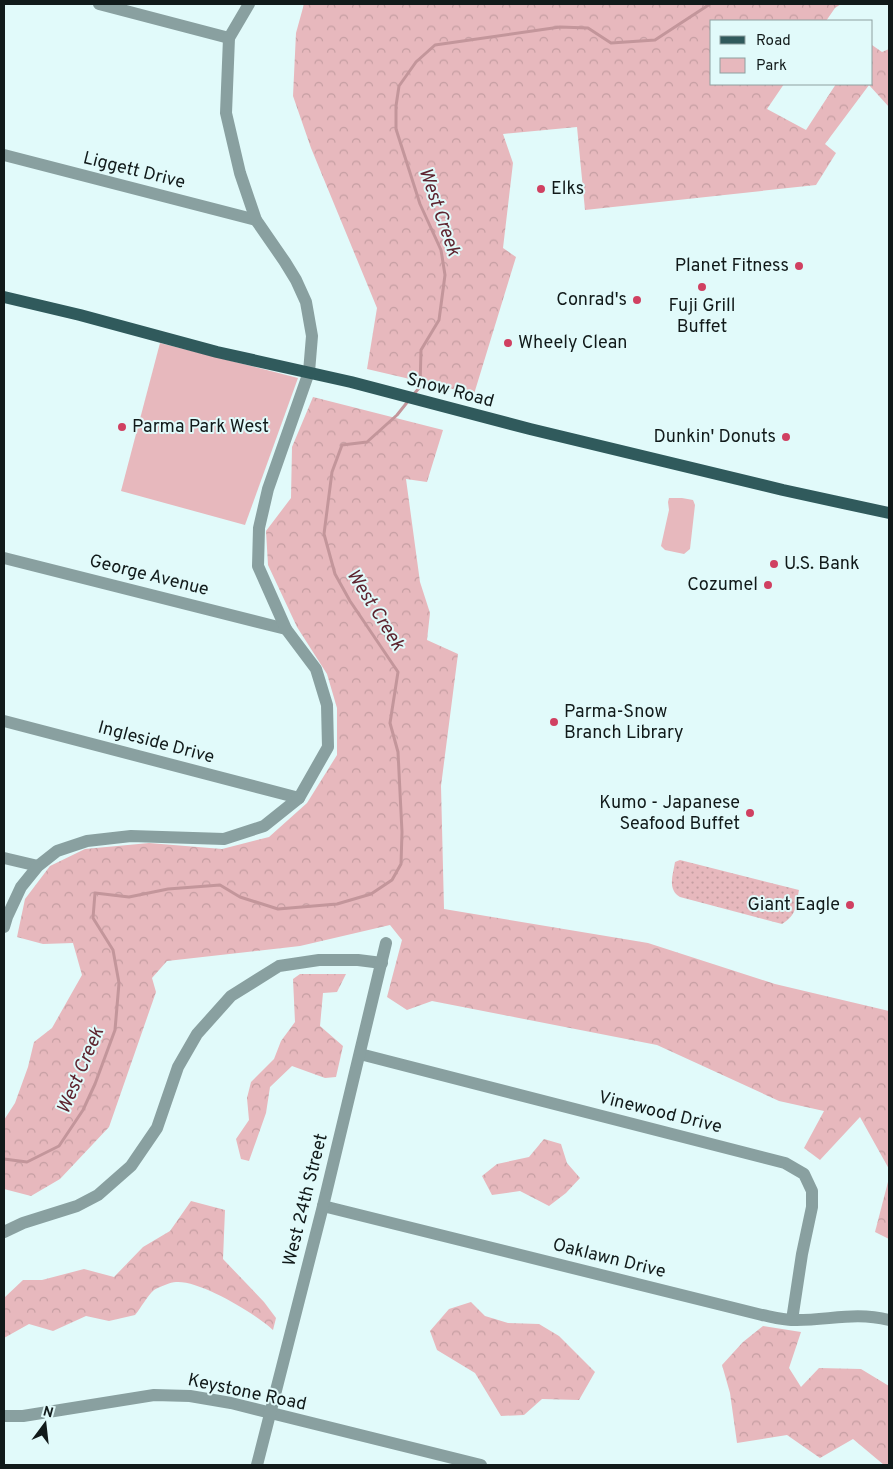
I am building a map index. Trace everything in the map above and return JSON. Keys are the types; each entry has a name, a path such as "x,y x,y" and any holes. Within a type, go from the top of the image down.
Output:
{"main road":[{"name":"Snow Road","path":"4,297 80,315 217,352 350,382 466,413 783,490 889,513"}],"street":[{"path":"99,4 229,38"},
{"path":"4,927 21,887 38,866 57,851 87,841 131,836 224,840 264,826 299,798 328,747 327,706 316,669 286,629 258,566 259,528 268,488 309,372 312,336 306,302 296,280 256,220 240,173 226,113 229,38 249,4"},
{"name":"Liggett Drive","path":"4,155 256,220"},
{"name":"George Avenue","path":"4,558 286,629"},
{"name":"Ingleside Drive","path":"4,721 299,798"},
{"path":"4,858 38,866"},
{"name":"West 24th Street","path":"257,1465 323,1206 386,943"},
{"path":"4,1232 23,1223 77,1206 91,1199 131,1166 157,1128 178,1066 197,1034 231,996 279,966 319,960 358,960 382,963"},
{"name":"Vinewood Drive","path":"360,1054 785,1163 804,1174 812,1191 812,1208 802,1254 792,1320"},
{"name":"Oaklawn Drive","path":"323,1206 762,1315 792,1320 849,1315 875,1316 889,1320"},
{"name":"Keystone Road","path":"4,1416 23,1416 154,1395 190,1396 231,1403 481,1465"}],"green space":[{"path":"304,4 841,4 835,8 827,20 710,20 710,85 783,85 767,109 806,130 835,85 869,85 825,144 836,153 816,185 585,210 577,127 503,134 513,163 503,248 516,257 474,394 367,369 377,308 311,148 293,96 296,33"},
{"path":"873,46 882,52 889,49 889,107 869,85 873,85"},
{"path":"160,343 298,378 245,525 121,491"},
{"path":"313,397 443,430 427,482 406,479 420,582 430,613 427,640 458,654 441,786 444,909 648,943 775,984 889,1011 889,1169 860,1117 820,1160 804,1148 824,1111 779,1101 657,1045 432,1001 407,1010 387,997 402,940 390,925 300,946 167,961 152,978 156,992 109,1127 60,1179 31,1196 4,1189 4,1120 15,1103 28,1067 34,1042 52,1028 82,975 73,943 43,944 17,937 25,899 50,866 85,849 149,843 222,849 269,837 307,803 337,755 337,708 327,674 297,627 268,565 266,531 291,498 292,447"},
{"path":"669,498 693,500 695,505 690,549 684,554 665,550 661,546 669,510"},
{"path":"680,860 799,890 795,909 791,917 782,924 680,897 673,890 672,881 675,862"},
{"path":"300,974 346,974 337,992 323,993 320,1026 343,1046 336,1077 325,1078 292,1066 270,1087 266,1113 249,1161 241,1159 236,1139 249,1120 247,1098 251,1082 274,1059 281,1041 295,1022 293,979"},
{"path":"544,1139 561,1144 567,1163 580,1178 566,1193 549,1206 520,1191 492,1195 482,1176 497,1164 529,1157"},
{"path":"889,1178 889,1239 875,1232"},
{"path":"191,1201 225,1210 223,1259 264,1302 276,1318 273,1330 254,1315 213,1292 199,1286 176,1282 154,1290 135,1315 109,1321 86,1316 53,1331 29,1324 4,1338 4,1298 23,1280 42,1280 84,1269 114,1277 143,1247 170,1231"},
{"path":"471,1302 485,1316 508,1323 539,1324 559,1336 595,1372 579,1400 542,1399 524,1415 501,1416 475,1373 437,1350 430,1331 449,1309"},
{"path":"763,1326 801,1332 789,1368 801,1387 819,1368 861,1369 889,1386 889,1465 884,1465 853,1439 820,1458 787,1435 737,1443 730,1393 722,1365 743,1342"}],"waterway":[{"name":"West Creek","path":"413,395 420,387 421,350 439,320 445,275 441,250 420,204 396,129 396,106 399,86 416,62 435,45 560,27 588,28 611,43 655,40 710,4"},
{"name":"West Creek","path":"4,1159 27,1162 59,1146 83,1110 115,1030 119,983 113,950 93,918 95,893 129,897 168,889 220,885 240,897 278,909 337,904 371,894 392,880 401,864 402,832 398,752 390,723 398,672 350,601 335,574 324,534 332,472 342,445 367,442 397,415 409,400"}],"place":[{"name":"Elks","path":"541,189"},
{"name":"Planet Fitness","path":"799,266"},
{"name":"Fuji Grill Buffet","path":"702,287"},
{"name":"Conrad's","path":"637,300"},
{"name":"Wheely Clean","path":"508,343"},
{"name":"Parma Park West","path":"122,427"},
{"name":"Dunkin' Donuts","path":"786,437"},
{"name":"U.S. Bank","path":"774,564"},
{"name":"Cozumel","path":"768,585"},
{"name":"Parma-Snow Branch Library","path":"554,722"},
{"name":"Kumo - Japanese Seafood Buffet","path":"750,813"},
{"name":"Giant Eagle","path":"850,905"}]}
